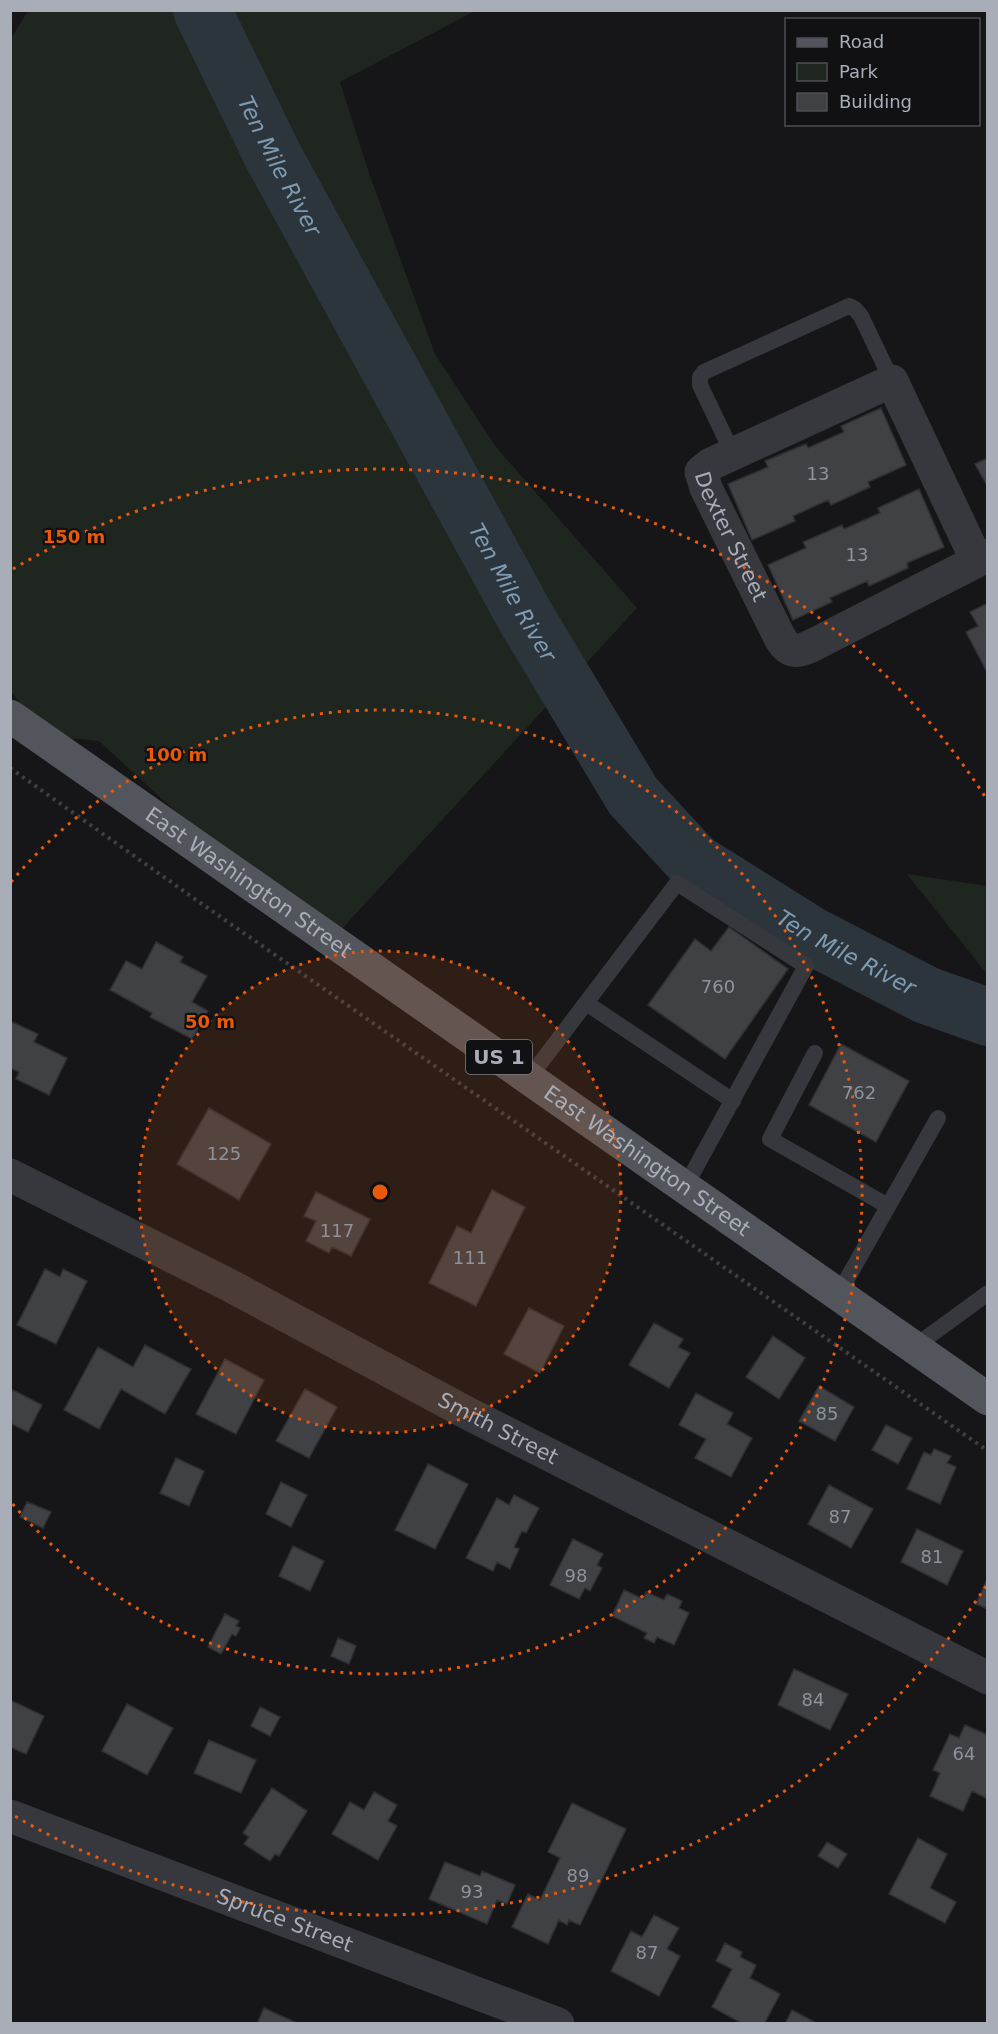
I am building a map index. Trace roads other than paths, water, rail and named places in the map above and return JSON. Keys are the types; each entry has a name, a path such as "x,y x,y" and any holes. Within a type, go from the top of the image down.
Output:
{"main road":[{"name":"East Washington Street","path":"10,716 987,1399"}],"street":[{"name":"Dexter Street","path":"892,381 982,558 803,650 790,650 777,634 701,475 705,468 733,454 892,381"},
{"name":"Smith Street","path":"10,1175 227,1284 469,1414 987,1678"},
{"name":"Spruce Street","path":"10,1816 558,2024"}],"lane":[{"path":"733,454 700,384 700,377 704,372 849,306 861,316 892,381"},
{"path":"529,1078 677,883 807,966 685,1187"},
{"path":"586,1003 733,1101"},
{"path":"815,1053 770,1139 888,1206"},
{"path":"838,1295 938,1118"},
{"path":"914,1347 987,1293"}],"waterway":[{"name":"Ten Mile River","path":"202,10 273,156 526,618 633,796 694,862 812,936 926,995 988,1017"}]}
